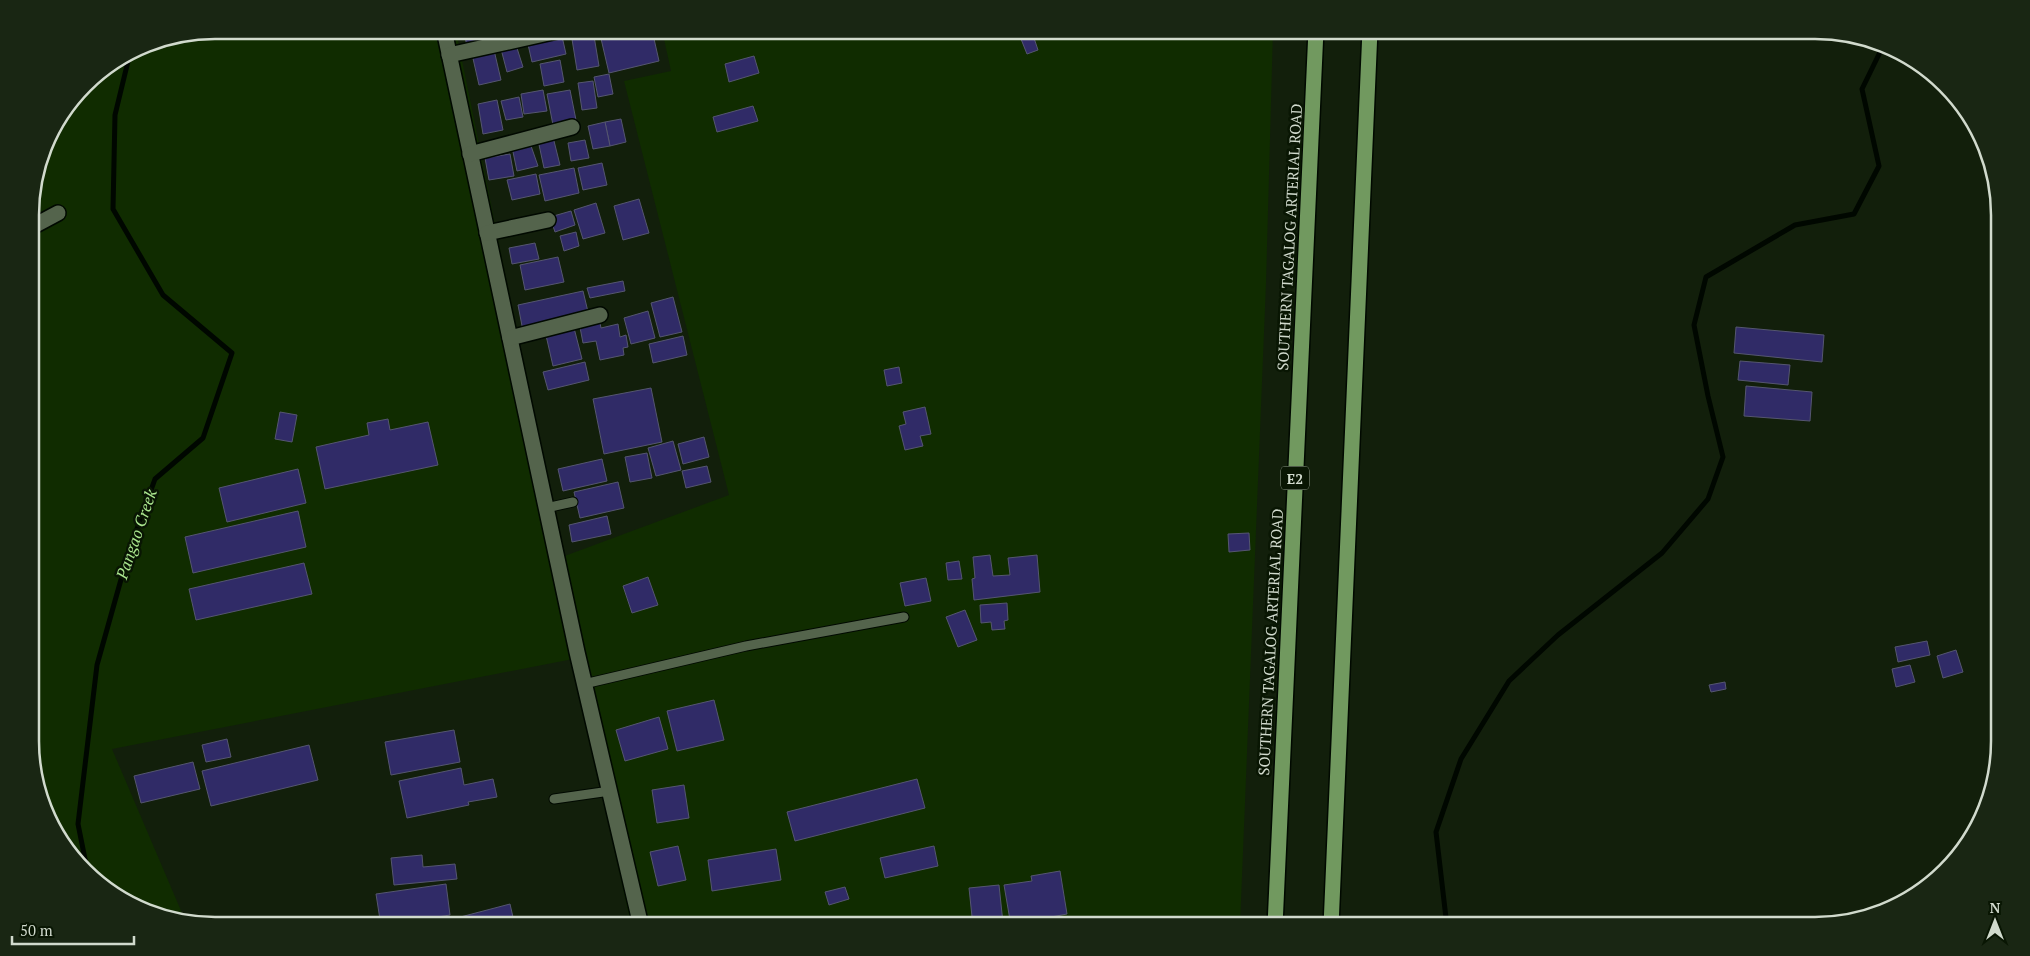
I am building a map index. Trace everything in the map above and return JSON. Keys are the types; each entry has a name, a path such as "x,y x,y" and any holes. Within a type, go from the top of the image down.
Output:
{"highway":[{"name":"SOUTHERN TAGALOG ARTERIAL ROAD","path":"1275,917 1316,39"},
{"path":"1331,917 1370,39"}],"street":[{"path":"446,39 584,684 639,917"},
{"path":"449,55 521,39"},
{"path":"470,154 572,127"},
{"path":"39,223 58,213"},
{"path":"487,233 548,220"},
{"path":"510,338 600,315"}],"lane":[{"path":"546,508 573,502"},
{"path":"584,684 746,646 904,617"},
{"path":"554,799 610,790"}],"green space":[{"path":"203,39 458,39 562,557 729,495 624,81 671,71 664,39 1273,39 1266,283 1240,917 629,917 573,659 112,749 183,914 147,904 127,894 107,881 90,866 68,839 52,809 42,776 39,753 40,192 52,147 68,117 90,90 117,68 158,48 180,42"}],"building":[{"path":"466,39 503,39 467,48"},
{"path":"563,39 566,54 532,62 527,40"},
{"path":"572,39 594,39 599,66 577,70"},
{"path":"601,39 654,39 659,61 609,73"},
{"path":"1021,39 1034,39 1038,50 1027,54"},
{"path":"516,45 523,67 507,72 501,49"},
{"path":"494,50 501,80 479,85 472,54"},
{"path":"754,56 759,73 729,82 725,64"},
{"path":"560,60 564,82 544,86 540,64"},
{"path":"609,74 613,94 598,97 594,77"},
{"path":"593,81 597,108 582,110 578,83"},
{"path":"543,90 547,111 524,114 521,94"},
{"path":"570,90 576,120 553,125 547,94"},
{"path":"519,97 523,117 506,120 501,101"},
{"path":"497,100 503,130 483,134 478,104"},
{"path":"753,106 758,121 717,132 713,117"},
{"path":"621,119 626,142 610,146 605,122"},
{"path":"605,122 610,146 593,149 588,126"},
{"path":"553,137 560,165 544,168 538,140"},
{"path":"585,140 589,158 571,161 568,143"},
{"path":"530,143 538,166 517,171 512,147"},
{"path":"510,154 514,176 489,180 485,158"},
{"path":"602,163 607,185 583,190 578,168"},
{"path":"574,168 579,193 545,201 539,175"},
{"path":"536,174 540,194 512,200 507,180"},
{"path":"639,199 649,233 623,240 614,206"},
{"path":"596,203 605,233 583,239 574,210"},
{"path":"571,211 575,225 555,232 550,217"},
{"path":"576,232 579,246 564,251 560,236"},
{"path":"535,243 539,259 512,264 509,248"},
{"path":"558,257 564,282 525,290 520,265"},
{"path":"623,281 625,291 590,298 587,288"},
{"path":"583,291 589,316 523,331 518,305"},
{"path":"673,297 682,332 660,337 651,303"},
{"path":"648,311 655,338 631,344 624,318"},
{"path":"599,318 601,328 618,324 620,337 626,335 628,347 623,348 624,355 600,360 596,341 583,343 579,322"},
{"path":"573,324 582,359 553,366 545,331"},
{"path":"1736,327 1824,335 1822,362 1734,353"},
{"path":"683,336 687,355 653,363 649,344"},
{"path":"1740,361 1790,365 1788,385 1738,380"},
{"path":"585,362 589,380 548,390 543,372"},
{"path":"899,367 902,383 887,386 884,370"},
{"path":"1746,386 1812,392 1810,421 1744,416"},
{"path":"651,388 662,442 604,454 593,399"},
{"path":"925,407 931,434 920,436 923,446 905,450 899,426 906,424 903,412"},
{"path":"280,412 297,415 292,442 275,439"},
{"path":"388,419 390,430 428,422 438,465 325,489 316,447 369,435 367,423"},
{"path":"704,437 709,457 683,464 678,444"},
{"path":"673,441 681,470 656,476 648,448"},
{"path":"647,453 652,478 630,482 625,457"},
{"path":"602,459 607,481 563,491 558,469"},
{"path":"707,466 711,482 686,488 682,471"},
{"path":"298,469 306,503 227,522 219,488"},
{"path":"618,482 624,508 580,518 574,492"},
{"path":"298,511 306,547 193,573 185,537"},
{"path":"607,516 611,534 572,542 569,525"},
{"path":"1249,533 1250,550 1229,552 1228,534"},
{"path":"990,555 993,576 1010,575 1008,558 1037,555 1040,592 974,600 972,579 975,578 973,557"},
{"path":"959,561 962,579 948,580 946,563"},
{"path":"304,563 312,594 196,620 189,589"},
{"path":"648,577 658,605 632,613 623,586"},
{"path":"926,578 931,601 905,606 900,583"},
{"path":"1007,603 1008,620 1004,621 1005,629 992,630 991,622 981,623 980,605"},
{"path":"965,610 977,640 958,647 946,617"},
{"path":"1927,641 1930,655 1898,662 1895,647"},
{"path":"1956,650 1963,672 1943,678 1937,656"},
{"path":"1910,665 1915,682 1896,687 1892,669"},
{"path":"1725,682 1726,689 1711,692 1709,685"},
{"path":"714,700 724,740 677,751 667,711"},
{"path":"659,717 668,749 625,761 616,730"},
{"path":"454,730 460,762 391,775 385,742"},
{"path":"227,739 231,757 206,762 202,745"},
{"path":"309,745 318,780 211,806 202,771"},
{"path":"193,762 200,789 141,803 134,776"},
{"path":"461,768 464,785 493,779 497,797 468,802 469,805 407,818 399,781"},
{"path":"917,779 925,808 795,841 787,812"},
{"path":"684,785 689,818 657,823 652,790"},
{"path":"678,846 686,880 658,886 650,852"},
{"path":"934,846 938,866 885,878 880,858"},
{"path":"776,849 781,880 712,891 708,860"},
{"path":"422,855 423,867 455,864 457,879 394,885 391,858"},
{"path":"1060,871 1067,914 1051,917 1009,917 1004,885 1032,881 1031,876"},
{"path":"446,884 450,915 437,917 380,917 376,894"},
{"path":"999,885 1002,917 972,917 969,888"},
{"path":"845,887 849,899 829,905 825,892"},
{"path":"510,904 513,917 460,917"}],"waterway":[{"path":"1446,917 1436,832 1461,759 1509,681 1558,635 1662,553 1708,499 1723,457 1708,396 1694,325 1706,277 1795,225 1854,214 1879,166 1862,89 1881,51"},
{"name":"Pangao Creek","path":"85,861 78,824 97,665 129,551 155,479 203,438 232,353 163,295 113,209 115,115 128,62"}]}
